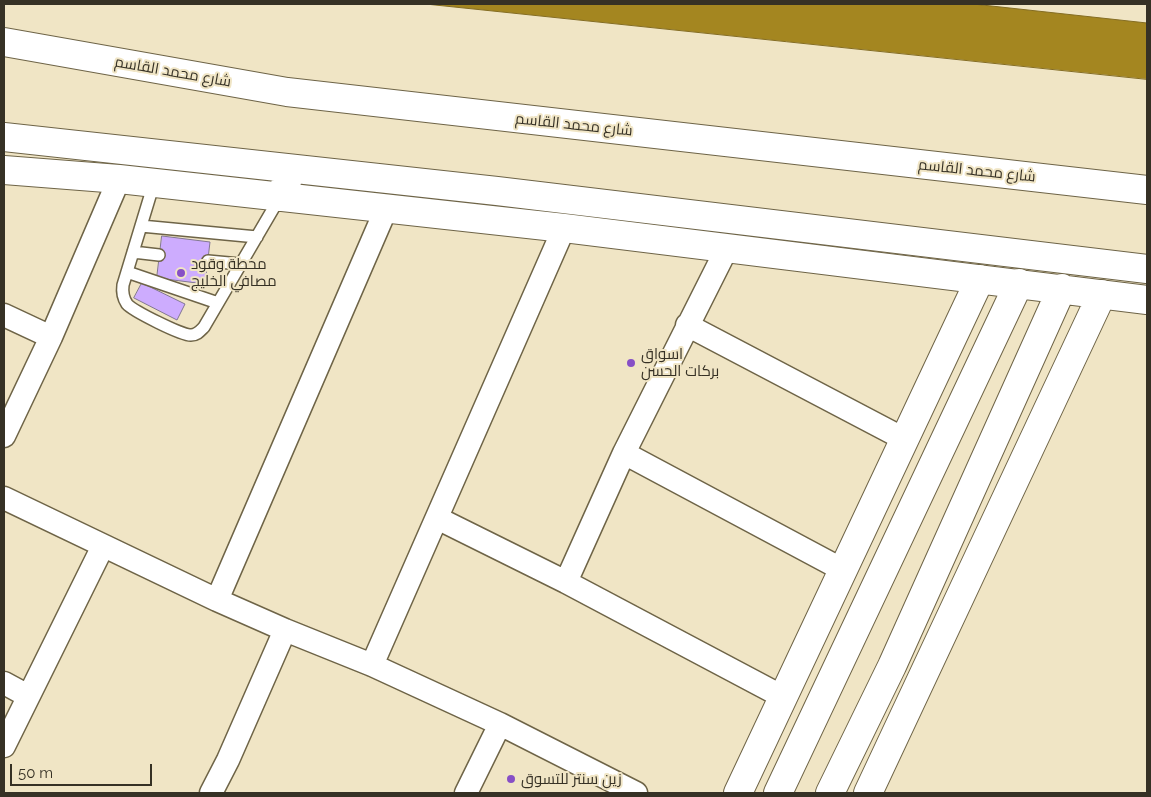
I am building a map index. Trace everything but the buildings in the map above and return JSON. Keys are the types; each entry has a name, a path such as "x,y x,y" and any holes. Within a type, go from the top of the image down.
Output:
{"main road":[{"name":"شارع محمد القاسم","path":"4,42 288,92 1147,190"},
{"path":"4,136 517,193 1147,269"},
{"path":"280,197 292,169"},
{"path":"4,170 119,179 564,228 1147,300"},
{"path":"738,793 980,279"},
{"path":"778,793 1019,283"},
{"path":"830,793 892,666 1062,288"},
{"path":"868,793 1102,294"},
{"path":"817,624 851,639"},
{"path":"892,666 922,679"}],"street":[{"path":"4,436 51,337 119,179"},
{"path":"217,600 386,209"},
{"path":"372,665 564,228"},
{"path":"566,582 624,453 727,248"},
{"path":"4,315 51,337"},
{"path":"687,325 904,439"},
{"path":"624,453 843,570"},
{"path":"4,498 217,600 372,665 500,724 636,793"},
{"path":"437,518 566,582 783,697"},
{"path":"4,746 103,546"},
{"path":"211,793 228,760 285,630"},
{"path":"4,684 28,696"},
{"path":"466,793 500,724"}],"lane":[{"path":"154,183 127,272 123,292 126,303 136,311 186,335 196,334 200,331 280,197"},
{"path":"141,226 257,237"},
{"path":"133,252 159,255"},
{"path":"208,260 240,264"},
{"path":"127,272 218,303"}],"shaded area":[{"path":"426,4 973,4 1147,23 1147,79"}],"place":[{"name":"محطة وقود مصافي الخليج","path":"181,273"},
{"name":"اسواق بركات الحسن","path":"631,363"},
{"name":"زين سنتر للتسوق","path":"511,779"}]}
